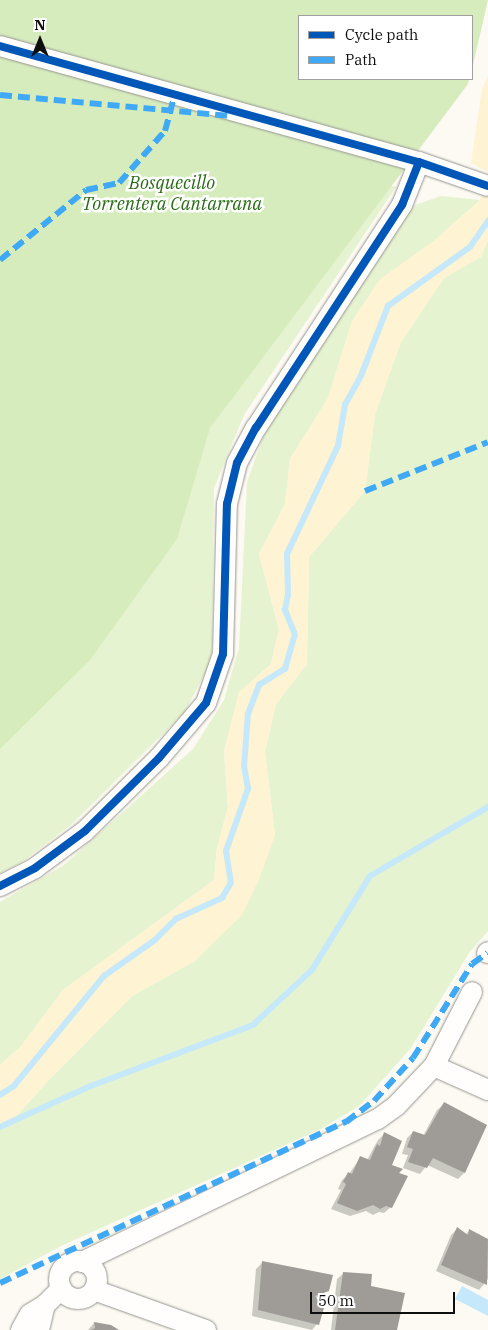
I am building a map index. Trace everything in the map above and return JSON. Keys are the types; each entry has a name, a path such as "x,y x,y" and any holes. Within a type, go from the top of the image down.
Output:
{"street":[{"path":"0,46 419,162 487,186"},
{"path":"0,886 35,868 85,831 159,758 206,703 223,654 227,504 237,463 256,428 402,204 419,162"},
{"path":"82,1262 92,1268 95,1273 94,1290 85,1298 78,1299 66,1295 61,1289 59,1279 64,1267 70,1263 82,1262 378,1119 396,1106 434,1066 472,992"},
{"path":"434,1066 488,1090"},
{"path":"21,1330 30,1314 45,1305 61,1289"},
{"path":"94,1290 206,1330"},
{"path":"39,1330 45,1305"}],"green space":[{"name":"Bosquecillo Torrentera Cantarrana","path":"0,0 488,0 473,65 473,15 298,15 298,80 469,80 468,84 210,428 177,539 90,660 0,749"},
{"name":"Bosquecillo Torrentera Cantarrana","path":"0,76 231,138 396,187 244,415 214,488 212,659 185,712 72,824 22,862 0,873"},
{"path":"441,196 480,200 435,240 352,321 328,398 290,459 285,504 259,554 279,630 271,664 239,693 224,751 228,807 217,848 214,880 63,990 21,1046 0,1065 0,902 64,865 193,749 224,700 239,648 247,482 265,432 395,230 415,205"},
{"path":"488,240 488,931 469,953 411,1048 359,1106 321,1129 63,1245 0,1279 0,1130 10,1123 51,1078 132,996 195,961 275,835 265,752 276,704 307,664 309,557 365,491 375,414 401,342 444,278 481,257"}],"sand":[{"path":"488,76 488,172 471,163 482,89"},
{"path":"488,173 488,240 481,257 444,278 401,342 375,414 365,491 309,557 307,664 276,704 265,752 275,835 260,877 242,915 195,961 132,996 51,1078 10,1123 0,1130 0,1065 21,1046 63,990 214,880 217,848 228,807 224,751 239,692 271,664 279,630 259,554 285,504 290,459 328,398 352,321 380,279 435,240 480,200"}],"water":[{"path":"462,1286 488,1300 488,1316 455,1299"}],"building":[{"path":"444,1102 487,1125 465,1173 433,1158 427,1168 408,1162 413,1149 407,1147 413,1131 425,1135"},
{"path":"384,1132 402,1141 392,1165 403,1169 399,1173 408,1176 392,1208 386,1206 380,1209 373,1205 357,1211 337,1203 346,1184 343,1182 348,1172 352,1174 360,1156 370,1160 377,1144 380,1146"},
{"path":"457,1227 468,1235 469,1229 488,1239 487,1285 441,1265"},
{"path":"262,1261 333,1275 329,1291 315,1296 324,1308 319,1325 258,1310"},
{"path":"343,1272 372,1274 371,1286 405,1293 397,1330 335,1330"},
{"path":"94,1322 111,1325 119,1330 91,1330 95,1328"}],"waterway":[{"path":"0,1095 14,1086 104,976 155,940 176,919 222,898 231,883 226,851 248,789 244,767 248,714 259,685 285,669 295,635 285,610 288,595 287,554 338,446 345,405 361,376 388,306 470,247 488,221"},
{"path":"0,1127 91,1086 253,1025 312,970 370,876 488,807"}],"marked path":[{"path":"0,260 86,190 119,183 165,131 175,93"},
{"path":"0,95 232,116"},
{"path":"365,491 488,442"},
{"path":"0,1283 346,1122 374,1101 413,1058 472,964 487,953"}],"cycle path":[{"path":"0,46 419,162 488,186"},
{"path":"0,886 35,868 85,831 159,758 206,703 223,654 227,504 237,463 256,428 402,205 419,162"}]}
